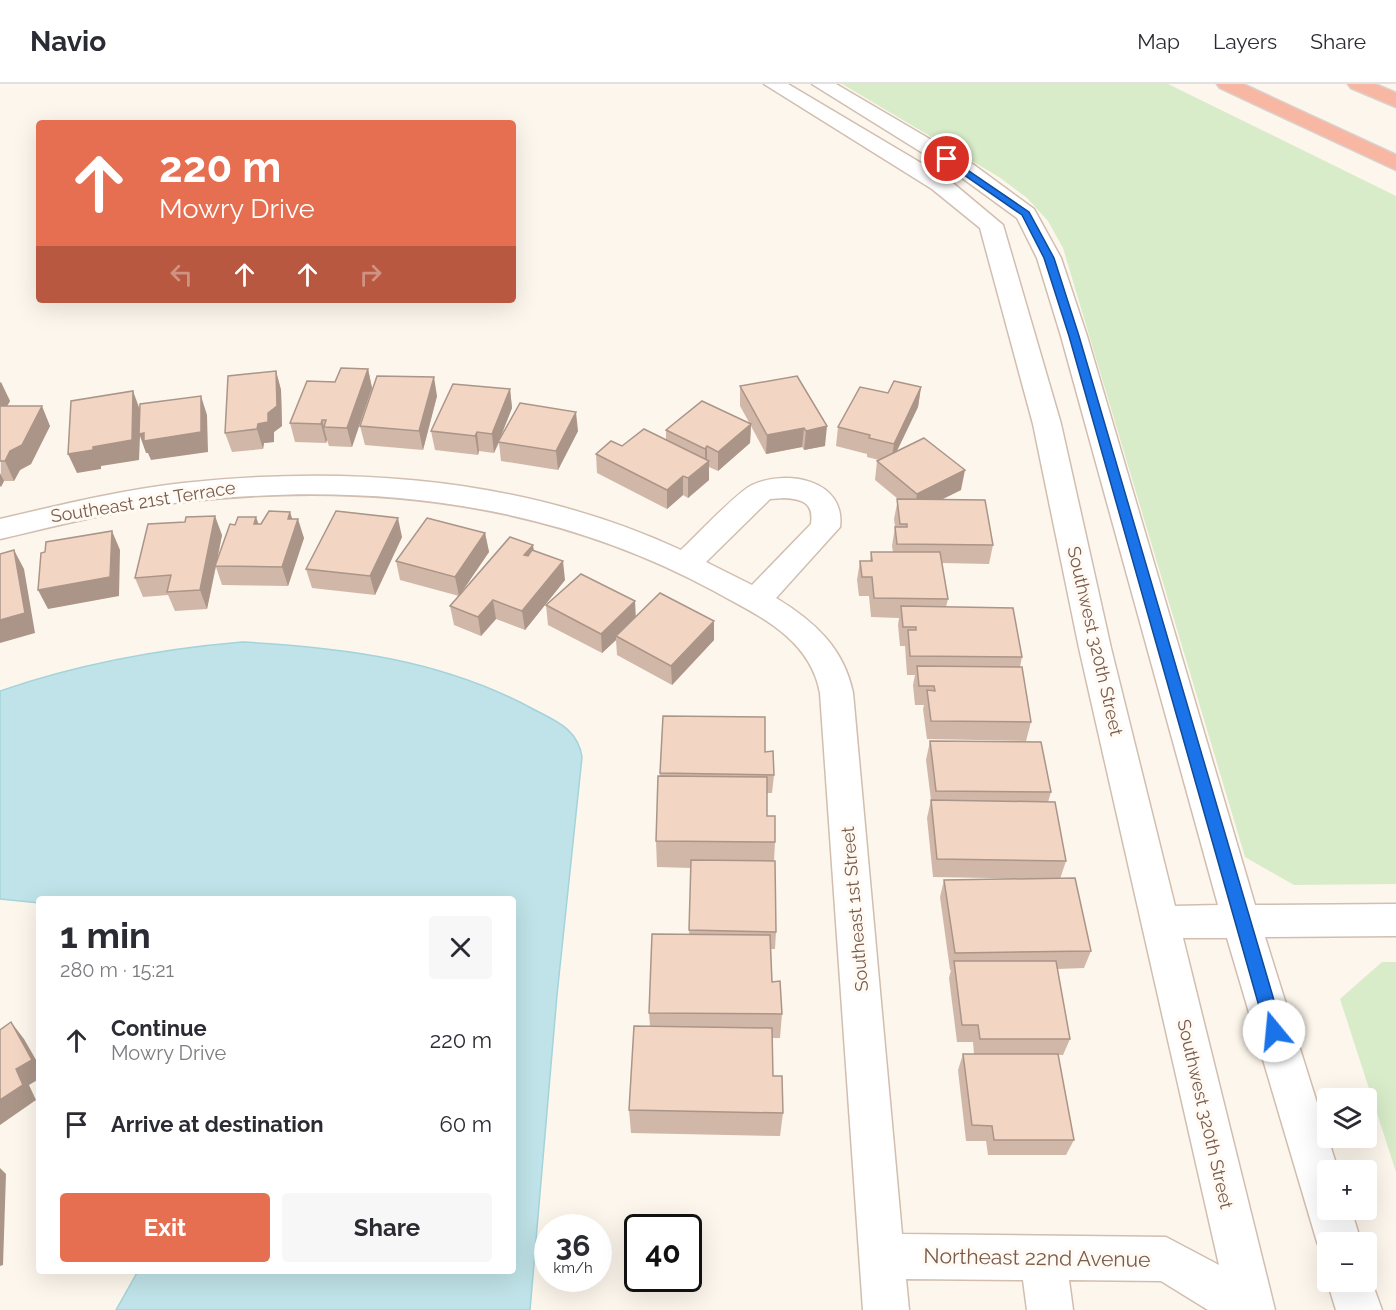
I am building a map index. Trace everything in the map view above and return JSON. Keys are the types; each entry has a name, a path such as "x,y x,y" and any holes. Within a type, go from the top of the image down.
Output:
{"highway":[{"path":"1227,84 1396,164"},
{"path":"1358,84 1396,100"}],"street":[{"name":"Southwest 320th Street","path":"774,84 940,184 991,225 1047,424 1095,648 1251,1310"},
{"path":"822,84 966,170 1026,214 1049,258 1077,347 1241,922 1317,1171"},
{"name":"Southeast 21st Terrace","path":"0,529 65,513 168,494 303,483 360,485 460,494 530,508 614,532 662,550 696,568"},
{"path":"696,568 761,492 777,488 796,488 812,494 824,503 828,515 825,527 756,600"},
{"name":"Southeast 1st Street","path":"696,568 756,600 793,625 813,643 826,659 834,681 840,714 886,1310"},
{"path":"1160,921 1396,920"},
{"name":"Northeast 22nd Avenue","path":"882,1256 1166,1259 1251,1310"},
{"path":"1043,1259 1050,1310"},
{"path":"1353,1292 1359,1310"}],"green space":[{"path":"842,84 1168,84 1396,196 1396,884 1294,885 1245,857 1063,248 1048,221 1027,198 999,177"},
{"path":"1382,962 1396,962 1396,1172 1377,1113 1377,1088 1369,1088 1340,999"}],"water":[{"path":"242,642 354,652 391,659 464,679 499,692 558,722 576,739 582,757 557,995 538,1214 534,1214 534,1263 530,1310 116,1310 136,1274 516,1274 516,896 36,896 36,903 0,899 0,691 89,665 150,653"}],"building":[{"path":"341,368 368,369 347,428 324,427 326,420 322,420 321,424 290,423 307,381 335,382"},
{"path":"276,371 277,406 268,413 268,422 258,424 257,429 225,433 228,376"},
{"path":"377,376 434,377 419,431 360,426"},
{"path":"797,376 827,426 806,431 804,428 767,435 740,386"},
{"path":"894,381 921,387 894,444 838,427 860,387 888,393"},
{"path":"453,384 510,389 492,434 477,432 475,436 431,431"},
{"path":"133,391 132,440 68,454 71,401"},
{"path":"201,396 201,432 144,441 144,433 139,434 140,404"},
{"path":"702,401 751,424 718,452 707,446 705,449 666,430"},
{"path":"520,403 576,412 556,451 498,442"},
{"path":"0,406 42,406 22,445 10,451 5,461 0,461"},
{"path":"644,429 709,461 688,478 683,476 667,490 596,454 611,441 622,446"},
{"path":"924,438 965,470 917,494 877,461"},
{"path":"897,499 985,500 993,545 897,544 895,527 907,527 907,524 900,524"},
{"path":"269,511 290,512 288,519 298,519 282,567 215,566 230,524 235,525 238,517 256,517 254,524 261,524"},
{"path":"336,511 398,518 370,576 306,569"},
{"path":"215,516 200,590 167,592 171,575 135,578 148,524 185,522 186,517"},
{"path":"427,518 485,533 455,577 396,561"},
{"path":"112,531 110,577 38,590 41,553 45,552 46,542"},
{"path":"510,537 533,545 524,555 528,556 532,550 563,561 522,611 493,600 478,617 450,606"},
{"path":"14,550 25,613 0,620 0,554"},
{"path":"871,552 940,552 948,599 874,598 872,577 862,577 860,561 872,561"},
{"path":"581,574 635,601 601,634 546,605"},
{"path":"660,593 714,621 671,666 616,636"},
{"path":"901,606 1013,608 1022,657 910,656 908,630 916,630 916,627 903,627"},
{"path":"917,666 1022,667 1031,722 931,721 927,690 935,691 934,686 919,686"},
{"path":"663,716 765,717 765,752 773,751 774,775 660,773"},
{"path":"930,741 1041,742 1051,792 936,791"},
{"path":"658,776 767,777 767,816 775,816 775,842 656,841"},
{"path":"931,800 1055,802 1066,861 937,859"},
{"path":"691,860 775,861 776,932 689,930"},
{"path":"1075,878 1091,951 955,953 944,880"},
{"path":"652,934 770,935 772,982 780,981 782,1014 649,1013"},
{"path":"954,961 1056,961 1070,1039 980,1039 978,1025 962,1025"},
{"path":"11,1022 32,1060 16,1069 23,1085 0,1100 0,1030"},
{"path":"634,1026 772,1028 773,1076 782,1076 783,1113 629,1110"},
{"path":"963,1054 1058,1054 1074,1140 994,1140 992,1126 972,1125"}],"route":[{"path":"947,159 966,170 1026,214 1049,258 1074,336 1274,1031"}]}
